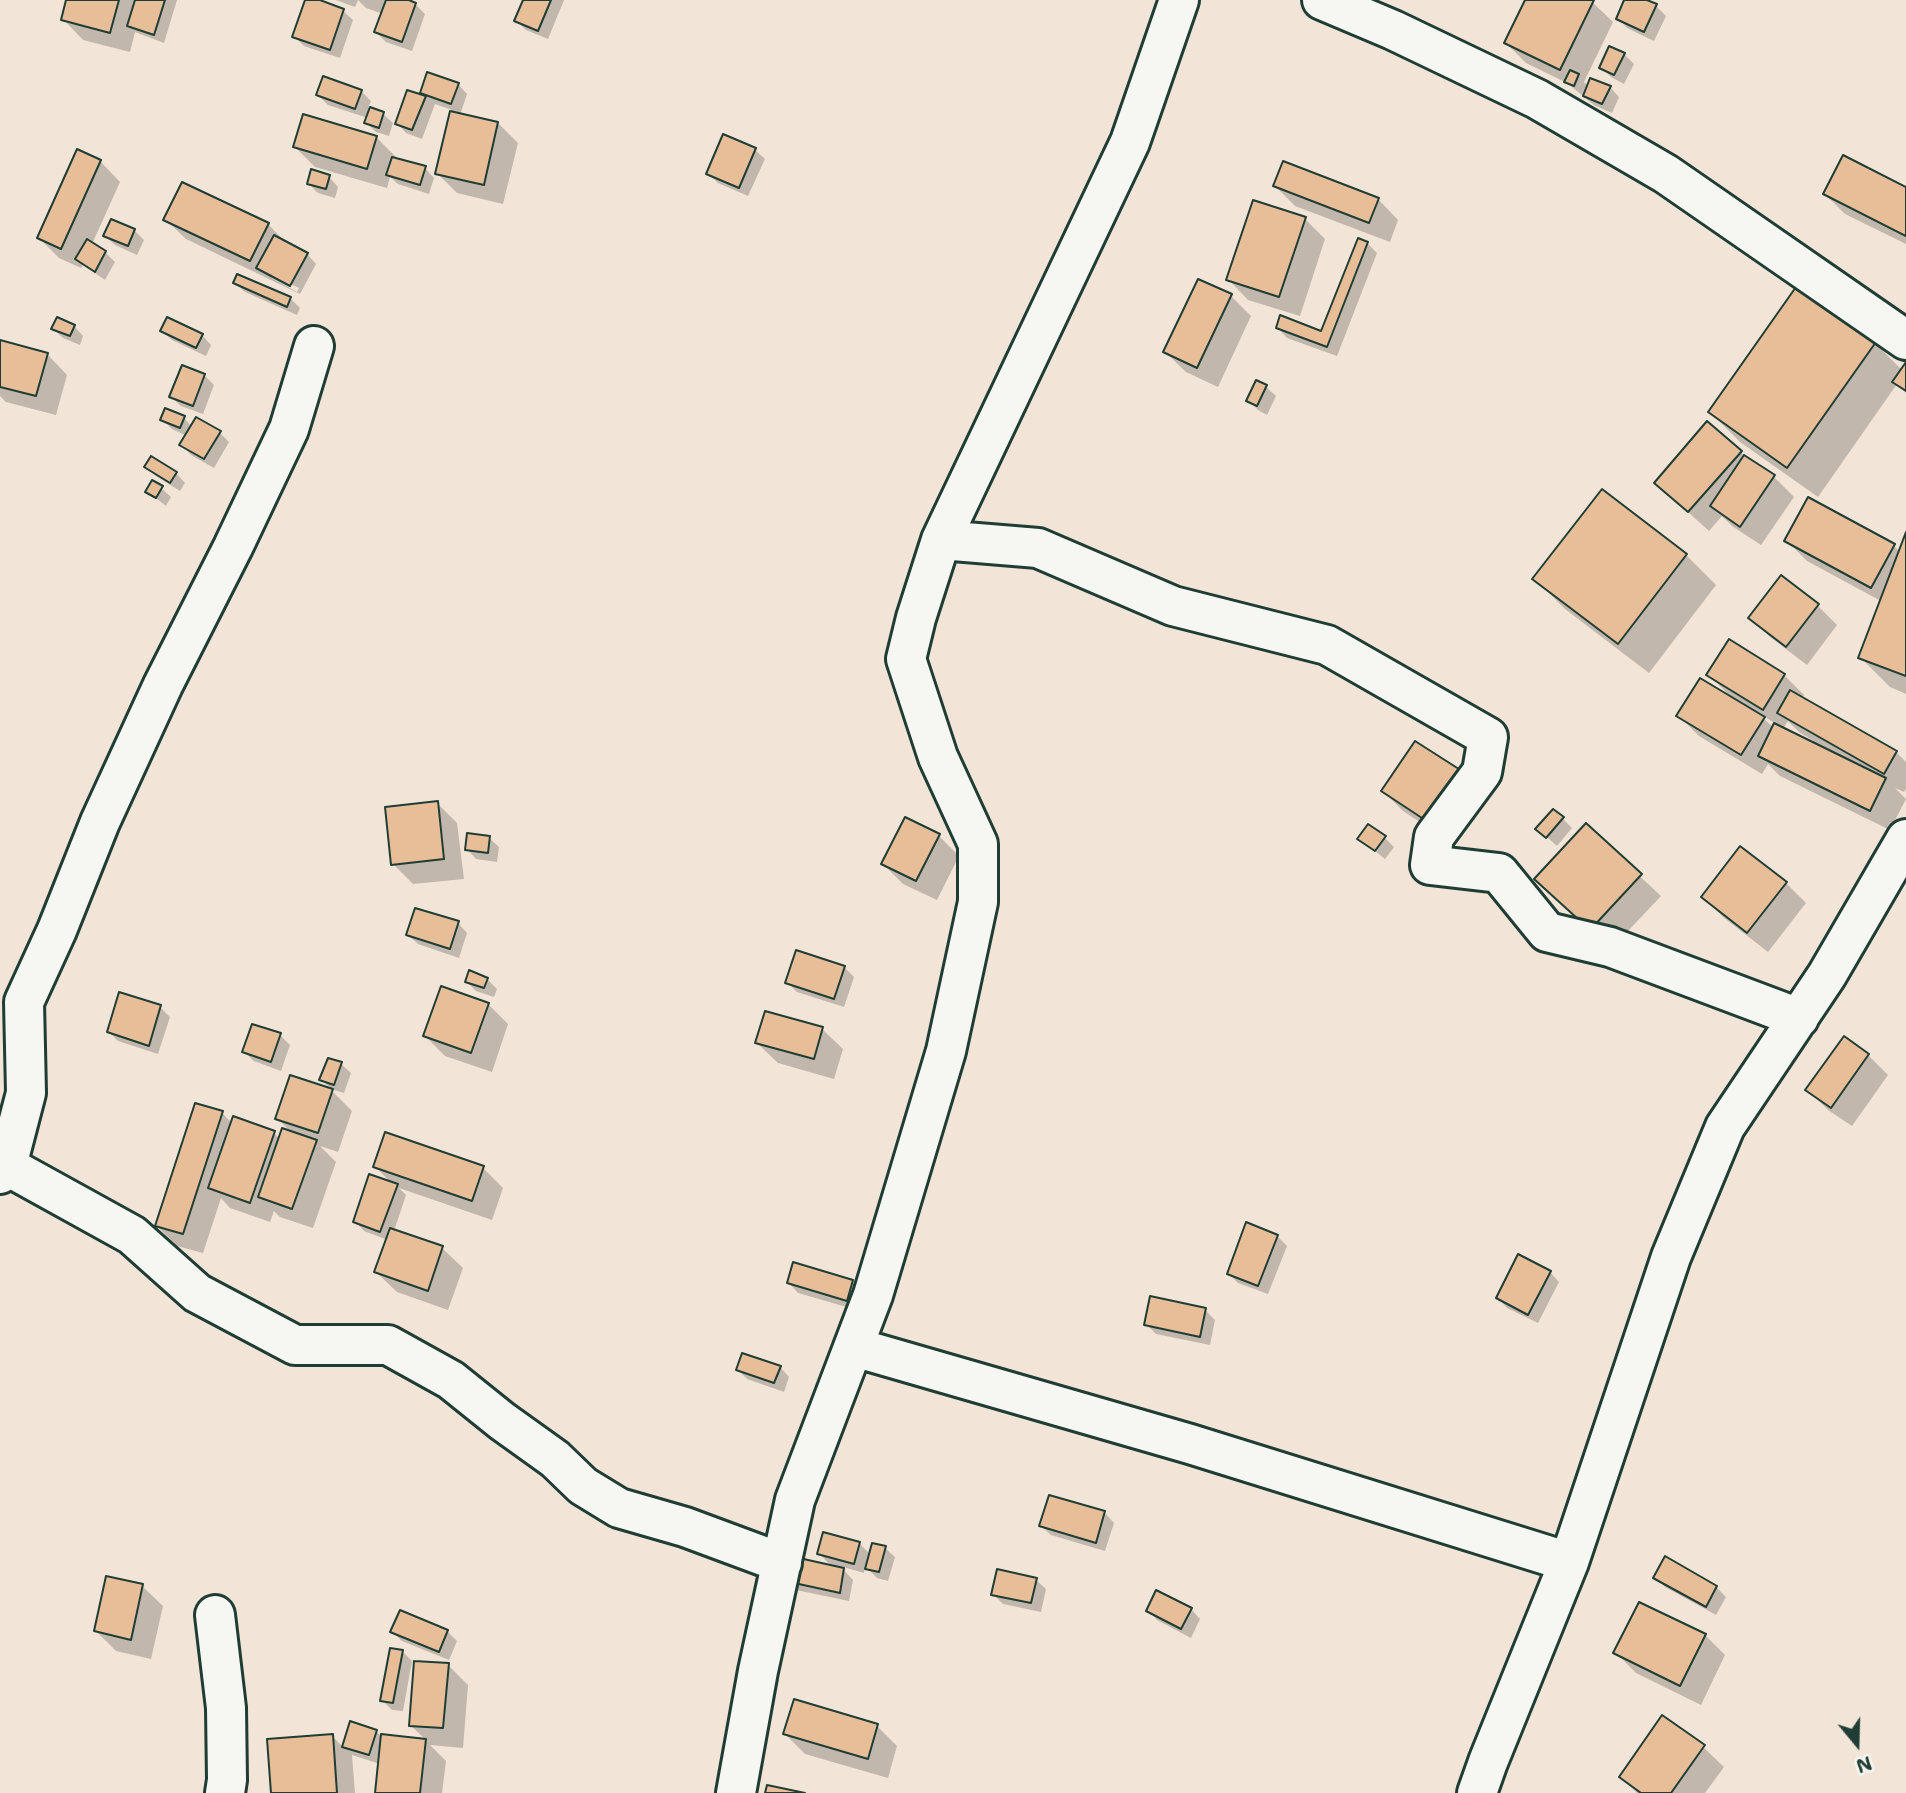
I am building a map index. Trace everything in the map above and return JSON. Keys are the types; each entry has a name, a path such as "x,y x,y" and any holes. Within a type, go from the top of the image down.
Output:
{"street":[{"path":"736,1793 758,1671 795,1500 873,1295 946,1051 978,902 978,844 938,757 906,659 916,618 941,540 1130,142 1179,0"},
{"path":"1322,0 1393,30 1537,99 1666,174 1906,340"},
{"path":"314,346 289,429 163,685 100,822 57,930 24,1002 26,1093 3,1170 132,1235 197,1293 295,1345 388,1345 451,1380 555,1459 583,1486 620,1508 685,1527 782,1563"},
{"path":"941,540 1038,548 1173,606 1327,645 1488,737 1482,772 1434,837 1430,865 1499,873 1547,932 1610,947 1799,1018"},
{"path":"1477,1793 1570,1562 1671,1257 1725,1127 1827,975 1906,838"},
{"path":"853,1347 1190,1444 1570,1562"},
{"path":"215,1615 226,1708 225,1793"}],"building":[{"path":"66,0 119,0 110,33 61,20"},
{"path":"135,0 165,0 154,35 127,26"},
{"path":"305,0 320,0 344,9 330,50 292,37"},
{"path":"386,0 409,0 416,3 402,42 374,32"},
{"path":"523,0 551,0 538,31 514,21"},
{"path":"1525,0 1594,0 1560,70 1504,43"},
{"path":"1624,0 1647,0 1657,4 1644,32 1616,19"},
{"path":"1609,46 1625,53 1614,75 1599,68"},
{"path":"1570,70 1579,74 1574,86 1564,82"},
{"path":"427,72 459,83 451,104 420,93"},
{"path":"323,76 362,90 355,109 316,95"},
{"path":"1590,78 1611,86 1602,104 1583,96"},
{"path":"407,90 426,96 412,130 395,124"},
{"path":"370,107 384,112 379,128 364,123"},
{"path":"450,111 498,122 484,185 435,174"},
{"path":"303,114 377,136 367,169 293,147"},
{"path":"723,134 756,148 739,188 706,174"},
{"path":"77,149 101,160 61,249 37,238"},
{"path":"1843,155 1906,187 1906,236 1823,194"},
{"path":"392,157 426,166 420,185 386,175"},
{"path":"1283,161 1379,198 1369,223 1273,186"},
{"path":"311,169 330,175 326,189 307,184"},
{"path":"182,182 269,223 250,261 163,220"},
{"path":"1253,200 1306,217 1279,297 1226,280"},
{"path":"111,219 135,229 128,246 103,236"},
{"path":"274,235 308,253 290,286 256,268"},
{"path":"1358,238 1368,242 1327,347 1276,328 1280,315 1321,331"},
{"path":"87,239 106,251 95,272 75,259"},
{"path":"237,274 291,297 287,307 233,283"},
{"path":"1198,279 1232,294 1197,368 1163,352"},
{"path":"1796,287 1876,342 1787,468 1708,412"},
{"path":"57,317 75,325 70,336 51,329"},
{"path":"167,317 203,334 196,348 160,331"},
{"path":"0,340 48,353 36,396 0,387"},
{"path":"1906,362 1906,391 1892,382"},
{"path":"182,365 205,374 193,406 169,397"},
{"path":"1256,380 1267,385 1257,406 1246,401"},
{"path":"165,408 185,416 180,428 160,420"},
{"path":"196,417 221,431 204,459 179,445"},
{"path":"1707,421 1742,451 1688,512 1654,483"},
{"path":"1744,455 1775,475 1740,527 1710,506"},
{"path":"151,456 177,472 170,483 144,467"},
{"path":"152,480 163,486 156,498 145,492"},
{"path":"1602,489 1687,554 1618,644 1532,579"},
{"path":"1808,497 1895,544 1871,588 1784,541"},
{"path":"1906,532 1906,676 1858,658"},
{"path":"1781,575 1819,604 1786,647 1748,618"},
{"path":"1729,639 1785,674 1763,710 1706,675"},
{"path":"1700,678 1765,717 1741,755 1676,716"},
{"path":"1790,690 1897,751 1884,774 1777,713"},
{"path":"1774,723 1886,778 1870,811 1758,756"},
{"path":"1415,741 1462,771 1428,822 1381,791"},
{"path":"438,801 444,859 391,865 385,807"},
{"path":"1553,809 1564,817 1546,838 1535,829"},
{"path":"905,817 940,834 916,881 881,864"},
{"path":"1586,823 1642,874 1590,930 1534,879"},
{"path":"1368,824 1386,836 1375,851 1357,839"},
{"path":"467,833 490,836 488,853 465,850"},
{"path":"1740,846 1787,882 1747,933 1701,897"},
{"path":"415,908 459,921 450,949 406,935"},
{"path":"796,950 845,966 834,999 785,983"},
{"path":"469,970 488,978 484,988 465,982"},
{"path":"441,986 489,1003 471,1053 423,1036"},
{"path":"119,992 161,1005 149,1046 107,1032"},
{"path":"765,1011 823,1027 814,1059 755,1043"},
{"path":"252,1024 281,1033 271,1062 242,1052"},
{"path":"1844,1036 1869,1054 1831,1108 1805,1090"},
{"path":"328,1058 342,1062 334,1085 319,1080"},
{"path":"290,1075 333,1089 318,1133 275,1119"},
{"path":"195,1103 223,1111 183,1234 155,1226"},
{"path":"233,1116 275,1131 250,1203 208,1188"},
{"path":"282,1128 317,1140 292,1209 258,1197"},
{"path":"385,1132 484,1166 472,1201 373,1167"},
{"path":"369,1174 398,1184 380,1232 353,1222"},
{"path":"1246,1222 1278,1235 1258,1286 1227,1274"},
{"path":"390,1228 443,1246 428,1291 374,1272"},
{"path":"1518,1254 1551,1271 1528,1315 1496,1298"},
{"path":"793,1262 853,1280 847,1301 787,1283"},
{"path":"1150,1296 1206,1308 1200,1337 1144,1325"},
{"path":"742,1353 781,1366 774,1383 736,1370"},
{"path":"1049,1495 1105,1511 1096,1543 1039,1526"},
{"path":"823,1532 860,1542 854,1564 817,1554"},
{"path":"872,1543 886,1546 879,1572 865,1569"},
{"path":"790,1556 844,1568 840,1593 785,1581"},
{"path":"1665,1556 1717,1586 1706,1607 1653,1578"},
{"path":"997,1569 1037,1578 1031,1603 991,1595"},
{"path":"106,1576 143,1584 131,1640 94,1631"},
{"path":"1156,1590 1192,1608 1181,1629 1146,1611"},
{"path":"1639,1602 1706,1634 1680,1686 1613,1653"},
{"path":"400,1610 448,1630 439,1652 390,1632"},
{"path":"390,1648 403,1650 393,1703 380,1701"},
{"path":"414,1661 449,1663 443,1728 409,1726"},
{"path":"794,1699 878,1724 868,1759 783,1734"},
{"path":"1662,1715 1705,1745 1671,1793 1641,1793 1619,1777"},
{"path":"350,1721 377,1730 369,1755 342,1747"},
{"path":"333,1734 337,1793 271,1793 267,1739"},
{"path":"381,1734 426,1739 420,1793 375,1793"},
{"path":"767,1785 805,1793 765,1793"}]}
